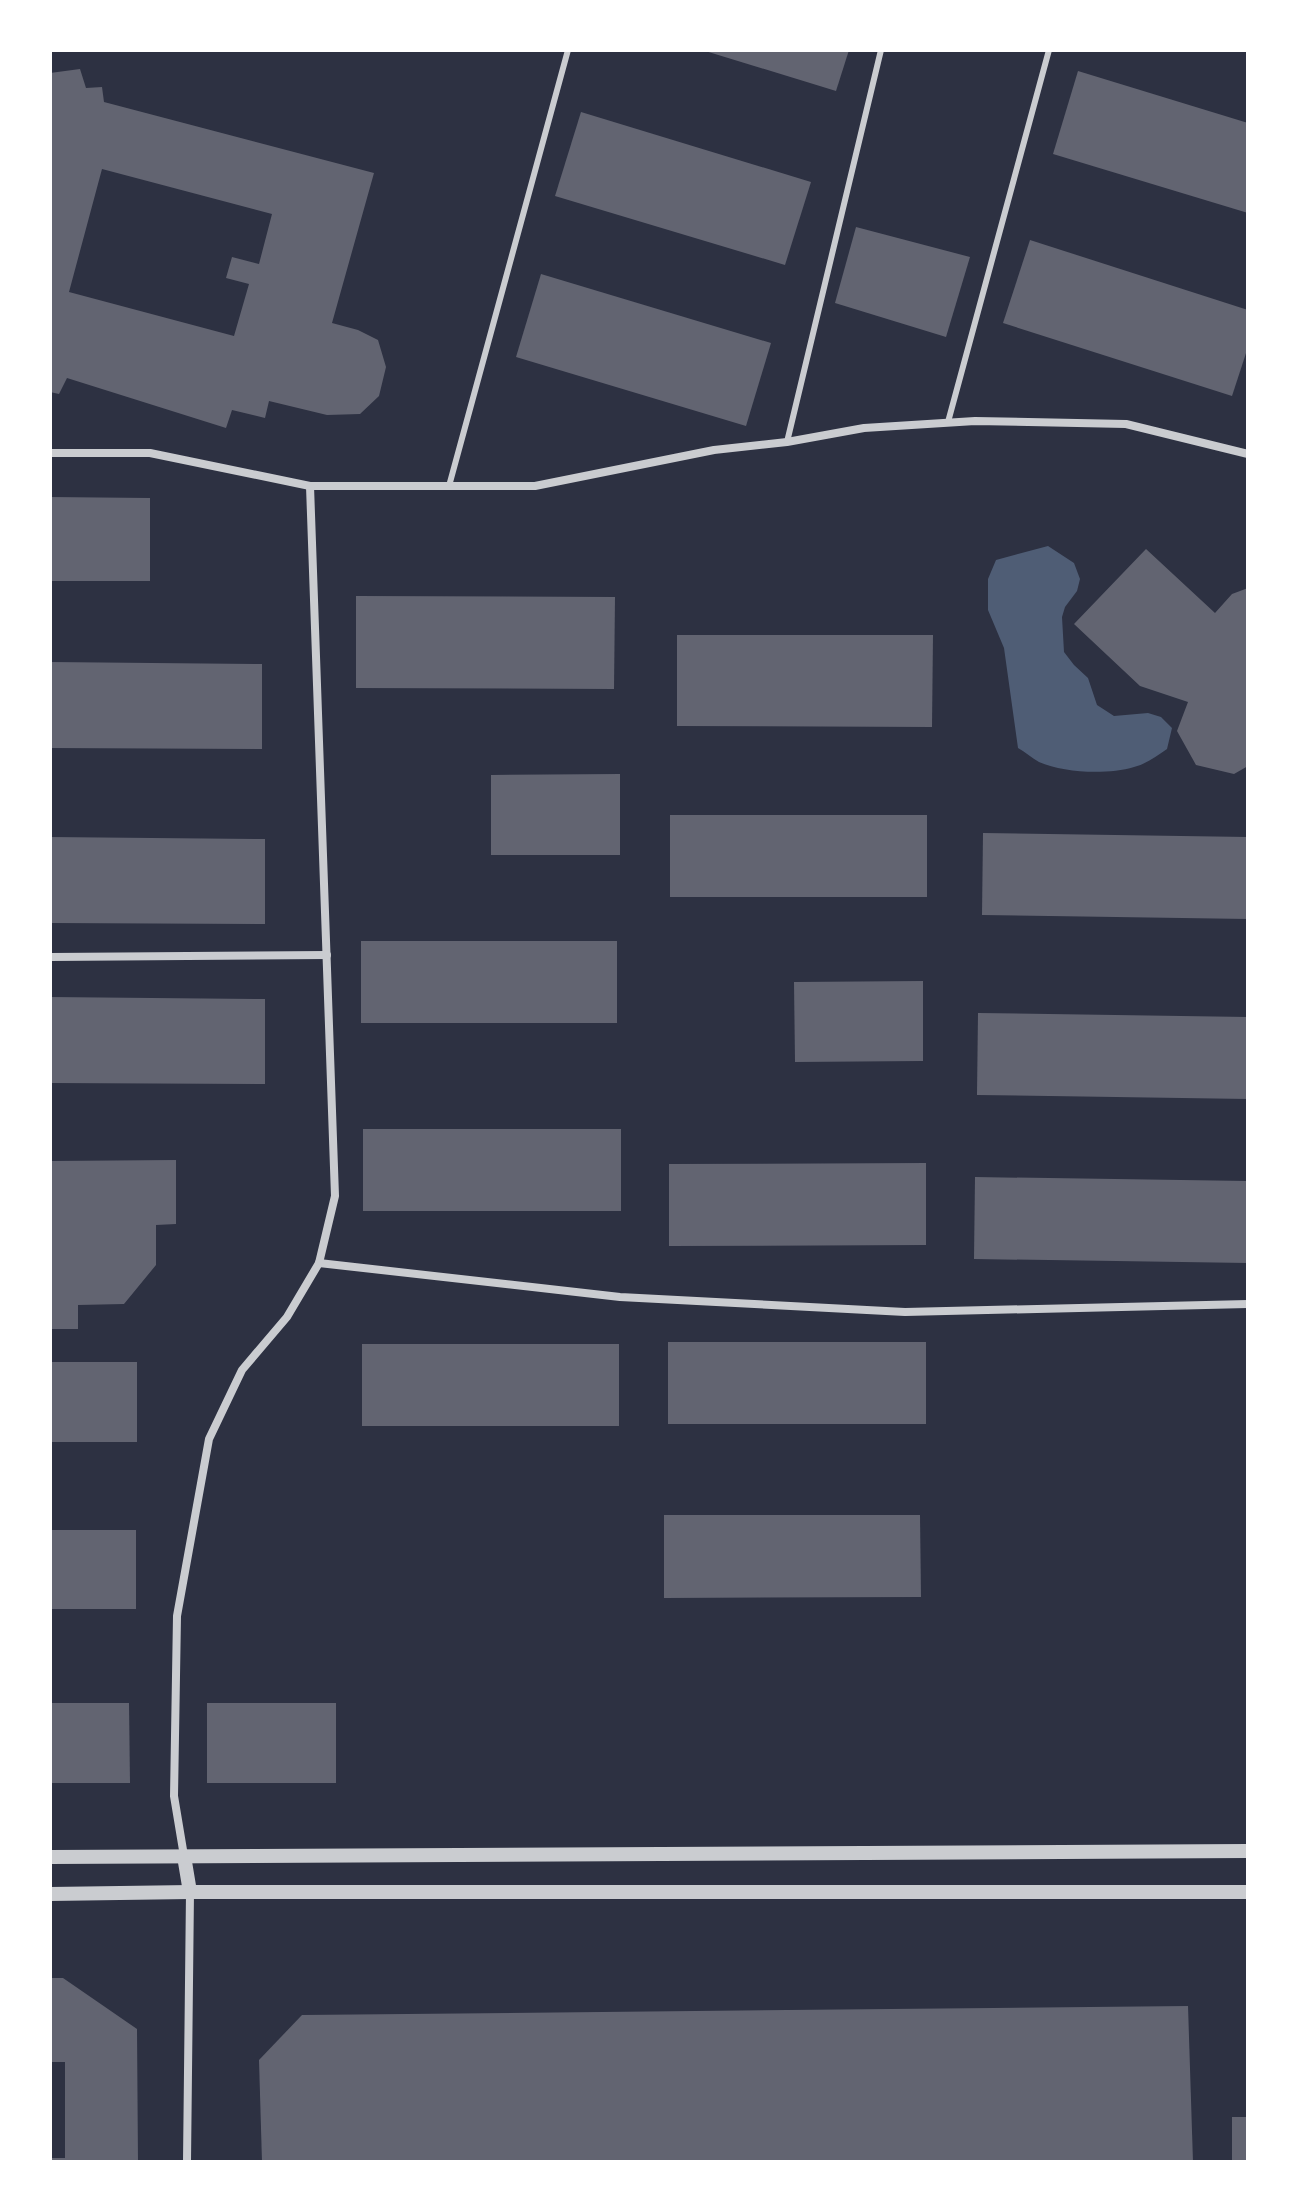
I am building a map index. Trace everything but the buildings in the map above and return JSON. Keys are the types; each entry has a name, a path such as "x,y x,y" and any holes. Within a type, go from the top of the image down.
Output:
{"street":[{"path":"50,453 150,453 310,486 535,486 714,450 787,442 864,428 975,421 1126,424 1248,454"},
{"path":"187,2162 190,1892 174,1796 177,1616 209,1439 242,1370 287,1317 319,1263 335,1196 310,486"},
{"path":"50,957 327,955"},
{"path":"319,1263 620,1297 905,1312 1248,1304"},
{"path":"50,1857 1248,1851"},
{"path":"50,1894 1248,1892"}],"lane":[{"path":"449,486 568,50"},
{"path":"787,442 881,50"},
{"path":"948,422 1049,50"}],"water":[{"path":"1048,546 1074,563 1080,579 1077,591 1062,617 1064,652 1088,678 1097,705 1114,716 1148,713 1161,717 1172,728 1167,749 1143,764 1123,770 1073,771 1039,762 1018,748 1004,648 988,610 988,579 996,560"}]}
